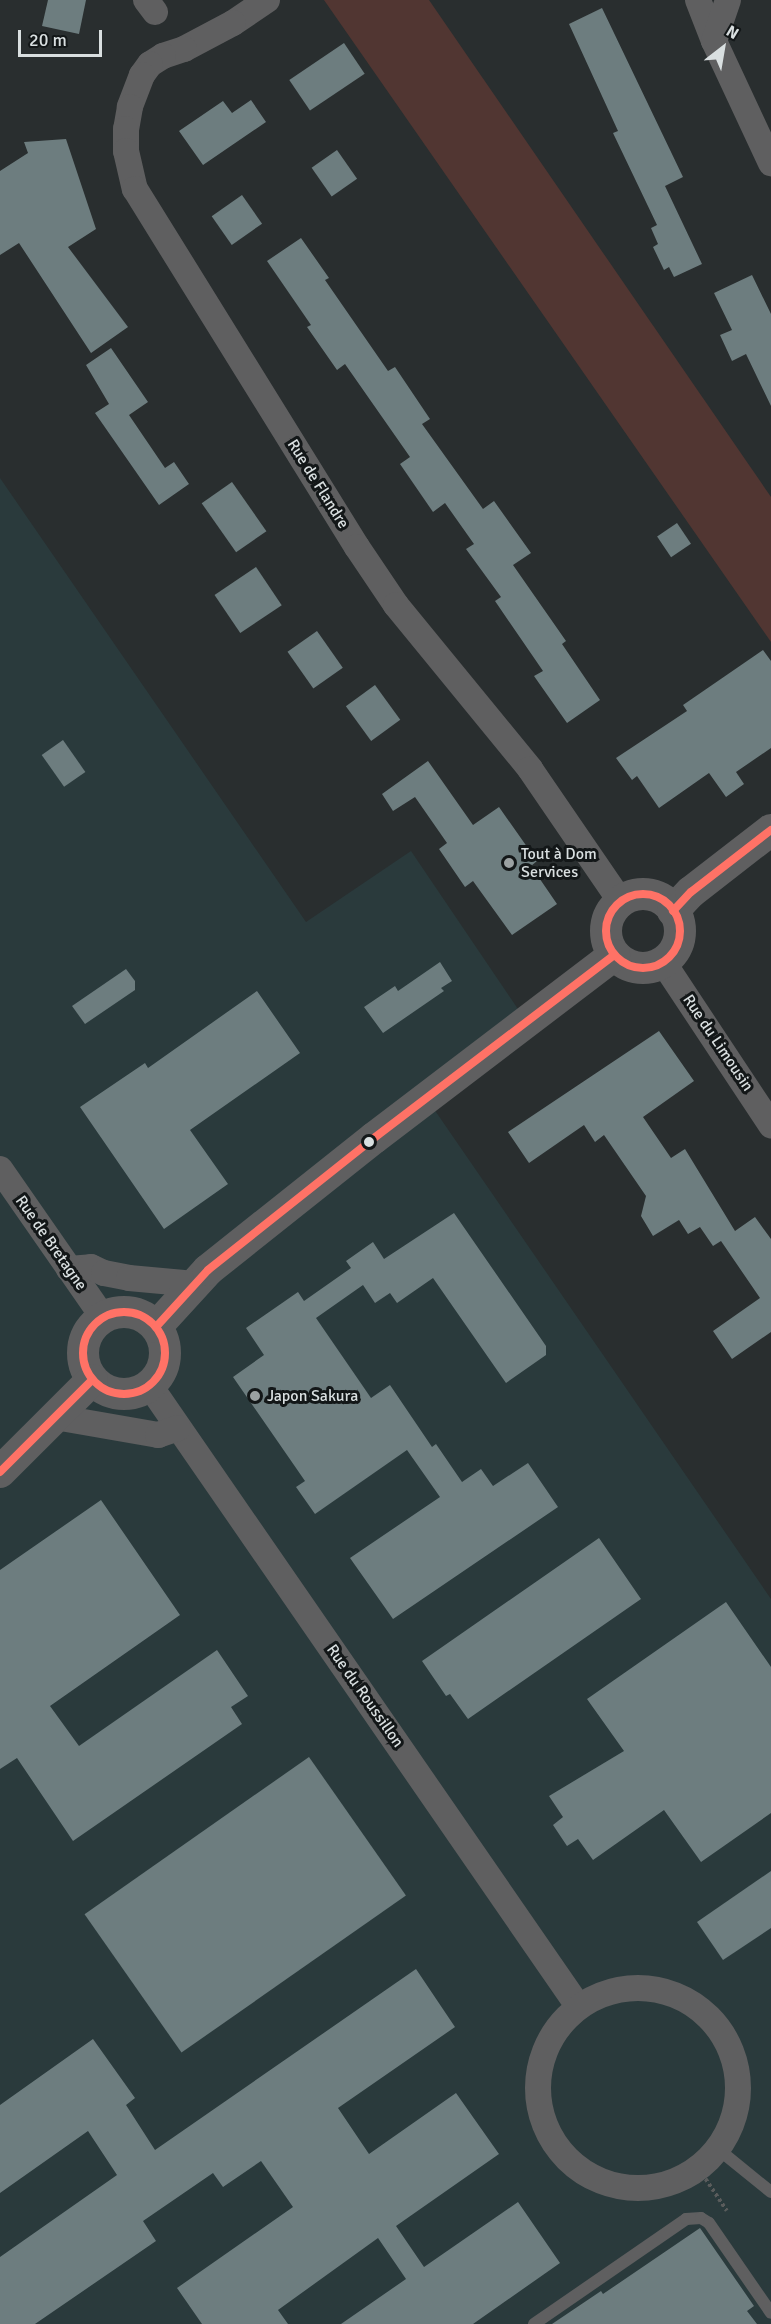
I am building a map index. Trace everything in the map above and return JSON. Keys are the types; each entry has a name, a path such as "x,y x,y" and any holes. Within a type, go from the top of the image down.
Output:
{"street":[{"name":"Rue de Flandre","path":"267,0 233,23 150,64 136,87 126,129 126,151 135,189 357,547 396,605 530,769 621,902"},
{"path":"698,0 714,41 771,163"},
{"path":"714,41 728,0"},
{"path":"673,911 691,891 771,830"},
{"path":"631,896 655,896 673,911 680,929 679,939 676,948 663,962 643,968 632,967 614,955 606,933 607,921 621,902 631,896"},
{"path":"156,1327 208,1270 614,955"},
{"name":"Rue du Limousin","path":"663,962 771,1125"},
{"name":"Rue de Bretagne","path":"0,1169 103,1317"},
{"path":"69,1269 91,1267 121,1276 195,1284"},
{"path":"117,1312 132,1312 145,1318 156,1327 164,1342 166,1358 161,1373 150,1386 136,1394 120,1395 104,1390 92,1380 83,1364 83,1346 90,1330 103,1317 117,1312"},
{"path":"0,1472 92,1380"},
{"name":"Rue du Roussillon","path":"150,1386 178,1428 202,1458 578,2006"},
{"path":"55,1417 158,1435 178,1428"},
{"path":"621,1988 659,1989 693,2003 722,2033 738,2076 735,2118 718,2149 699,2169 671,2184 640,2190 610,2186 578,2170 552,2143 538,2108 538,2072 554,2030 578,2006 621,1988"}],"lane":[{"path":"718,2149 771,2192"},
{"path":"534,2324 686,2219 701,2218 709,2223 771,2313"}],"shaded area":[{"path":"324,0 429,0 771,497 771,642"},
{"path":"0,478 306,922 411,851 524,1018 425,1096 771,1599 771,2324 0,2324"}],"building":[{"path":"48,0 86,0 79,34 42,26"},
{"path":"602,8 683,177 665,186 702,264 674,277 669,267 664,270 653,247 658,244 651,228 657,225 613,133 618,131 569,24"},
{"path":"344,43 365,74 310,111 289,80"},
{"path":"251,100 266,122 203,165 179,131 223,101 232,113"},
{"path":"66,139 96,229 68,247 128,327 91,353 19,243 0,255 0,171 28,153 24,142"},
{"path":"337,150 357,179 332,196 312,168"},
{"path":"242,195 262,224 232,245 212,216"},
{"path":"301,238 329,278 325,280 388,371 395,367 430,419 422,424 483,509 494,501 531,553 513,565 566,641 562,644 600,700 567,723 534,676 543,671 495,601 501,597 466,549 474,544 445,503 433,512 400,464 410,457 345,364 337,370 307,327 311,325 267,261"},
{"path":"752,275 771,314 771,406 746,354 732,361 720,335 732,330 714,293"},
{"path":"111,348 148,402 129,415 165,468 174,462 189,484 159,505 95,413 109,404 86,365"},
{"path":"232,482 266,531 236,552 202,503"},
{"path":"677,523 691,544 671,557 657,536"},
{"path":"256,567 282,605 240,633 215,595"},
{"path":"317,631 343,668 313,689 288,652"},
{"path":"763,650 771,661 771,748 736,772 744,784 726,797 709,773 659,808 637,776 632,780 616,758 687,711 683,705"},
{"path":"375,685 400,720 371,741 346,706"},
{"path":"63,740 85,772 64,787 42,755"},
{"path":"428,761 473,825 499,807 537,861 531,866 557,904 512,935 473,881 465,887 439,849 447,843 415,797 393,811 382,794"},
{"path":"440,962 452,981 441,988 444,991 383,1033 364,1007 395,986 398,991"},
{"path":"126,969 135,981 135,990 85,1024 72,1006"},
{"path":"257,991 300,1053 190,1130 228,1184 164,1229 80,1107 145,1063 148,1068"},
{"path":"659,1031 694,1081 643,1117 671,1158 685,1149 735,1231 755,1217 771,1239 771,1332 732,1359 713,1331 760,1298 721,1241 713,1246 700,1227 688,1234 679,1220 653,1236 641,1216 646,1196 604,1135 595,1142 584,1125 529,1163 508,1132"},
{"path":"454,1213 546,1346 546,1355 506,1383 433,1278 397,1303 390,1293 375,1303 363,1285 316,1318 371,1398 390,1385 432,1447 436,1444 462,1482 481,1469 493,1486 528,1463 558,1507 393,1619 350,1558 440,1497 407,1450 315,1514 296,1487 305,1481 233,1377 264,1355 246,1328 298,1292 304,1301 351,1268 346,1261 373,1242 384,1259"},
{"path":"101,1500 180,1615 50,1706 79,1746 217,1650 248,1696 231,1707 242,1724 73,1841 17,1758 0,1769 0,1570"},
{"path":"599,1538 641,1599 468,1719 450,1694 446,1696 422,1661"},
{"path":"726,1602 771,1667 771,1813 701,1862 664,1810 593,1860 578,1839 567,1846 553,1825 563,1817 549,1796 624,1751 587,1699"},
{"path":"309,1757 406,1895 181,2053 85,1914"},
{"path":"771,1871 771,1928 723,1960 697,1922"},
{"path":"416,1969 455,2027 338,2108 369,2154 456,2093 499,2154 396,2226 424,2267 518,2202 560,2263 473,2324 341,2324 406,2279 378,2238 278,2310 288,2324 202,2324 177,2288 293,2207 261,2161 223,2187 213,2173 143,2221 156,2241 35,2324 0,2324 0,2257 117,2175 88,2131 0,2193 0,2105 93,2039 135,2098 126,2105 155,2150"},
{"path":"700,2228 754,2306 747,2311 757,2324 552,2324 601,2291 603,2294"}],"transit line":[{"path":"673,911 691,892 771,830"},
{"path":"643,894 657,897 669,905 677,917 680,931 677,945 669,957 657,965 643,968 629,965 617,957 609,945 606,931 609,917 617,905 629,897 643,894"},
{"path":"156,1327 208,1270 374,1138 614,955"},
{"path":"124,1312 140,1315 153,1324 162,1337 165,1353 162,1369 153,1382 140,1391 124,1394 108,1391 95,1382 86,1369 83,1353 86,1337 95,1324 108,1315 124,1312"},
{"path":"0,1472 92,1380"}],"place":[{"name":"Tout à Dom Services","path":"509,863"},
{"name":"Japon Sakura","path":"255,1396"}]}
